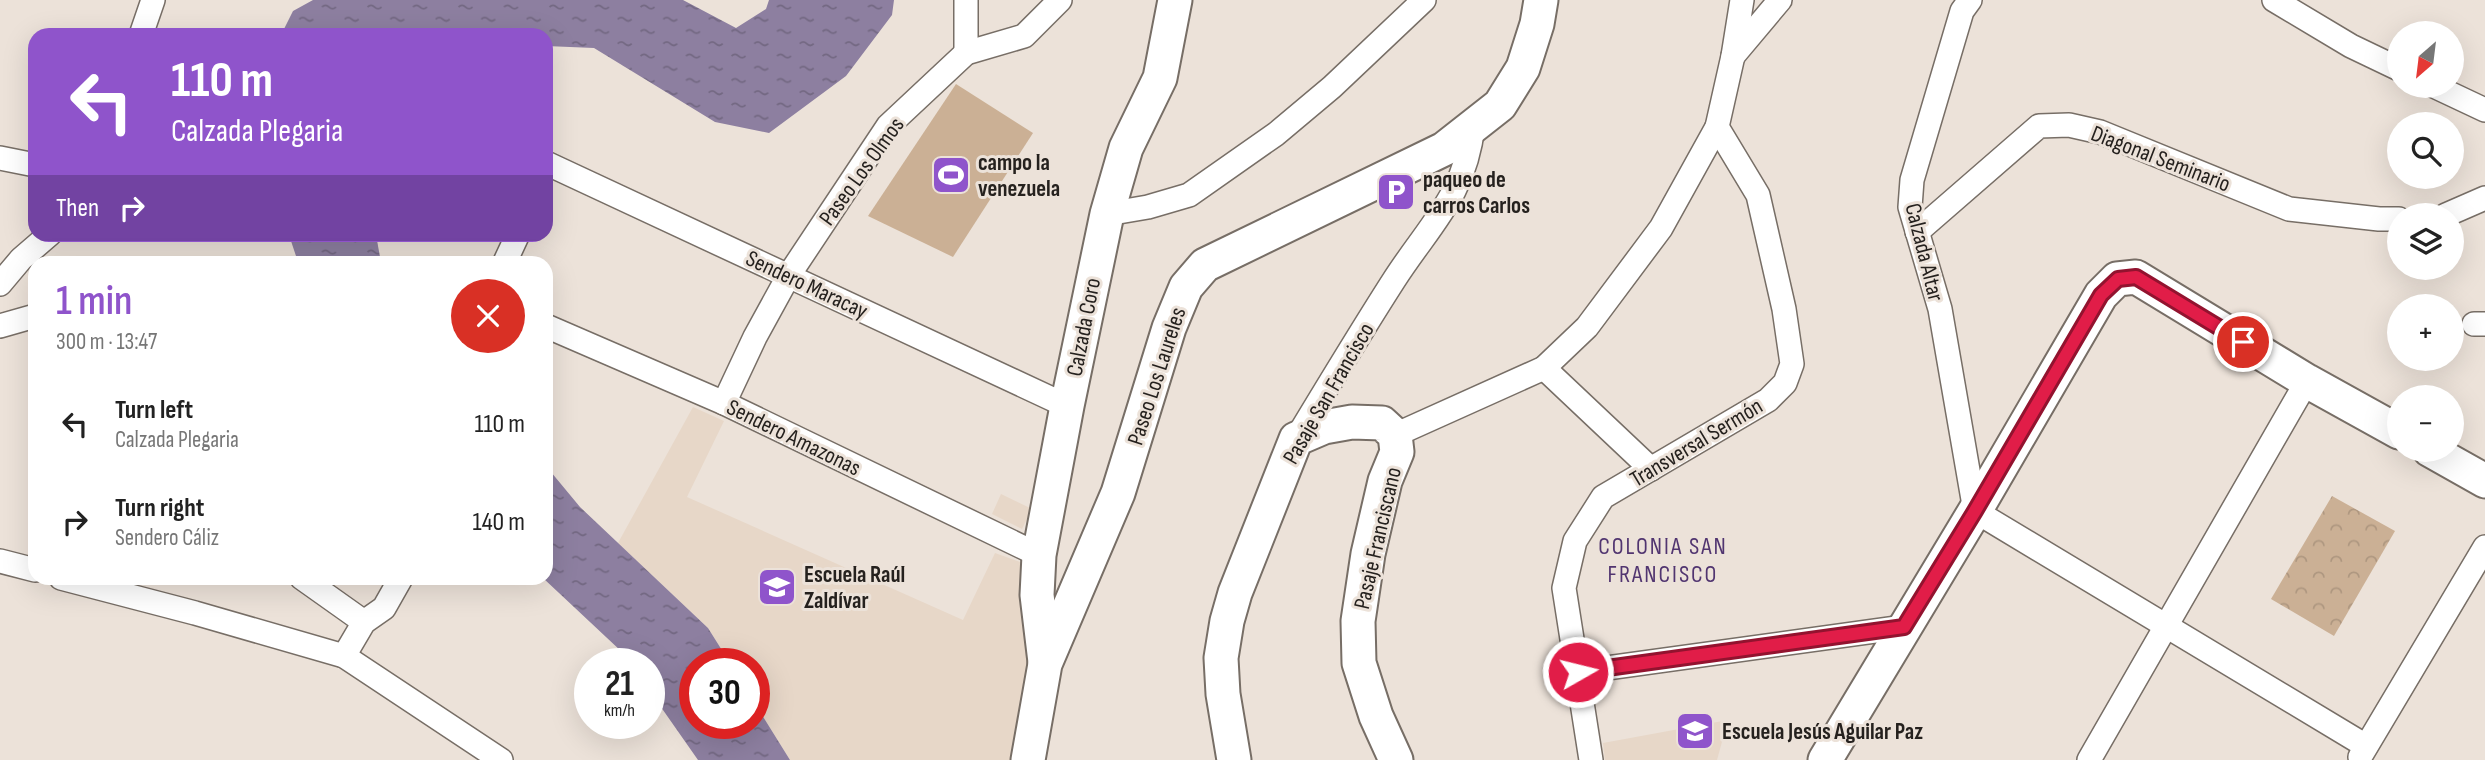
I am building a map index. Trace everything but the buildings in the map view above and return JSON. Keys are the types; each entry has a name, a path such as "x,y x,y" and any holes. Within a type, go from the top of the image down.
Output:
{"street":[{"path":"143,28 153,0"},
{"path":"966,0 966,53"},
{"name":"Paseo Los Olmos","path":"724,403 755,337 789,275 888,126 966,53 1024,36 1060,0"},
{"name":"Calzada Coro","path":"1045,664 1037,595 1039,555 1067,406 1107,214 1126,148 1160,78 1175,0"},
{"path":"1107,214 1148,207 1189,195 1276,134 1342,78 1424,0"},
{"name":"Paseo Los Laureles","path":"1028,760 1045,664 1118,493 1169,328 1186,287 1205,265 1444,149 1500,105 1523,68 1537,24 1541,0"},
{"path":"1296,439 1324,427 1352,422 1382,424 1395,435 1544,368 1587,327 1661,228 1717,127 1742,0"},
{"path":"1733,56 1780,0"},
{"name":"Calzada Altar","path":"1970,0 1962,11 1912,180 1910,206 1940,309 1975,511"},
{"path":"2280,1 2351,46 2387,63"},
{"path":"2460,98 2485,110"},
{"name":"Diagonal Seminario","path":"1917,232 2039,126 2069,125 2100,132 2289,209 2387,219"},
{"name":"Pasaje San Francisco","path":"1234,760 1223,694 1221,658 1235,593 1296,439 1396,276 1451,201 1470,155 1473,126"},
{"name":"Transversal Sermón","path":"1591,760 1564,588 1575,541 1603,497 1768,400 1785,383 1792,365 1784,309 1758,195 1717,127"},
{"path":"0,158 28,163"},
{"name":"Sendero Maracay","path":"553,169 789,275 1067,406"},
{"path":"2464,207 2485,198"},
{"path":"0,284 21,259 41,242"},
{"path":"1833,757 1904,627 2101,295 2118,279 2136,277 2387,425"},
{"path":"0,326 28,320"},
{"name":"Sendero Amazonas","path":"553,329 724,403 1039,555"},
{"path":"1544,368 1650,469"},
{"path":"2089,760 2307,380"},
{"name":"Pasaje Franciscano","path":"1395,435 1397,452 1382,493 1368,554 1358,621 1359,663 1376,716 1396,760"},
{"path":"2451,462 2485,481"},
{"path":"1975,511 2167,627 2362,753 2485,547"},
{"path":"0,561 28,568"},
{"path":"88,585 344,656 500,760"},
{"path":"312,585 364,622"},
{"path":"344,656 364,622 384,608 397,585"},
{"path":"1578,672 1904,627"}],"shaded area":[{"name":"Escuela Raúl Zaldívar","path":"693,407 724,421 687,497 963,620 995,553 1031,566 1033,668 1016,760 790,760 770,728 770,648 721,648 708,628 618,543"},
{"path":"1001,494 1032,509 1022,529 992,514"},
{"name":"Escuela Jesús Aguilar Paz","path":"1728,720 1717,760 1605,760 1603,743"}],"green space":[{"name":"campo la venezuela","path":"956,84 1033,133 953,257 868,216"},
{"path":"2332,496 2395,531 2334,636 2271,599"}],"water":[{"path":"313,0 683,0 736,28 766,9 769,0 894,0 892,15 846,76 769,133 715,122 594,48 553,46 553,28 284,28 293,11"},
{"path":"291,242 377,242 380,256 296,256"},
{"path":"553,474 580,507 708,628 721,648 679,648 679,733 665,713 665,648 618,648 550,585 553,585"},
{"path":"770,728 790,760 698,760 683,739 770,739"}],"place":[{"name":"campo la venezuela","path":"951,175"},
{"name":"paqueo de carros Carlos","path":"1396,192"},
{"name":"Escuela Raúl Zaldívar","path":"777,587"},
{"name":"Escuela Jesús Aguilar Paz","path":"1695,731"}],"district":[{"name":"COLONIA SAN FRANCISCO","path":"1663,560"}],"route":[{"path":"1578,672 1904,627 2101,295 2118,279 2136,277 2243,342"}]}
